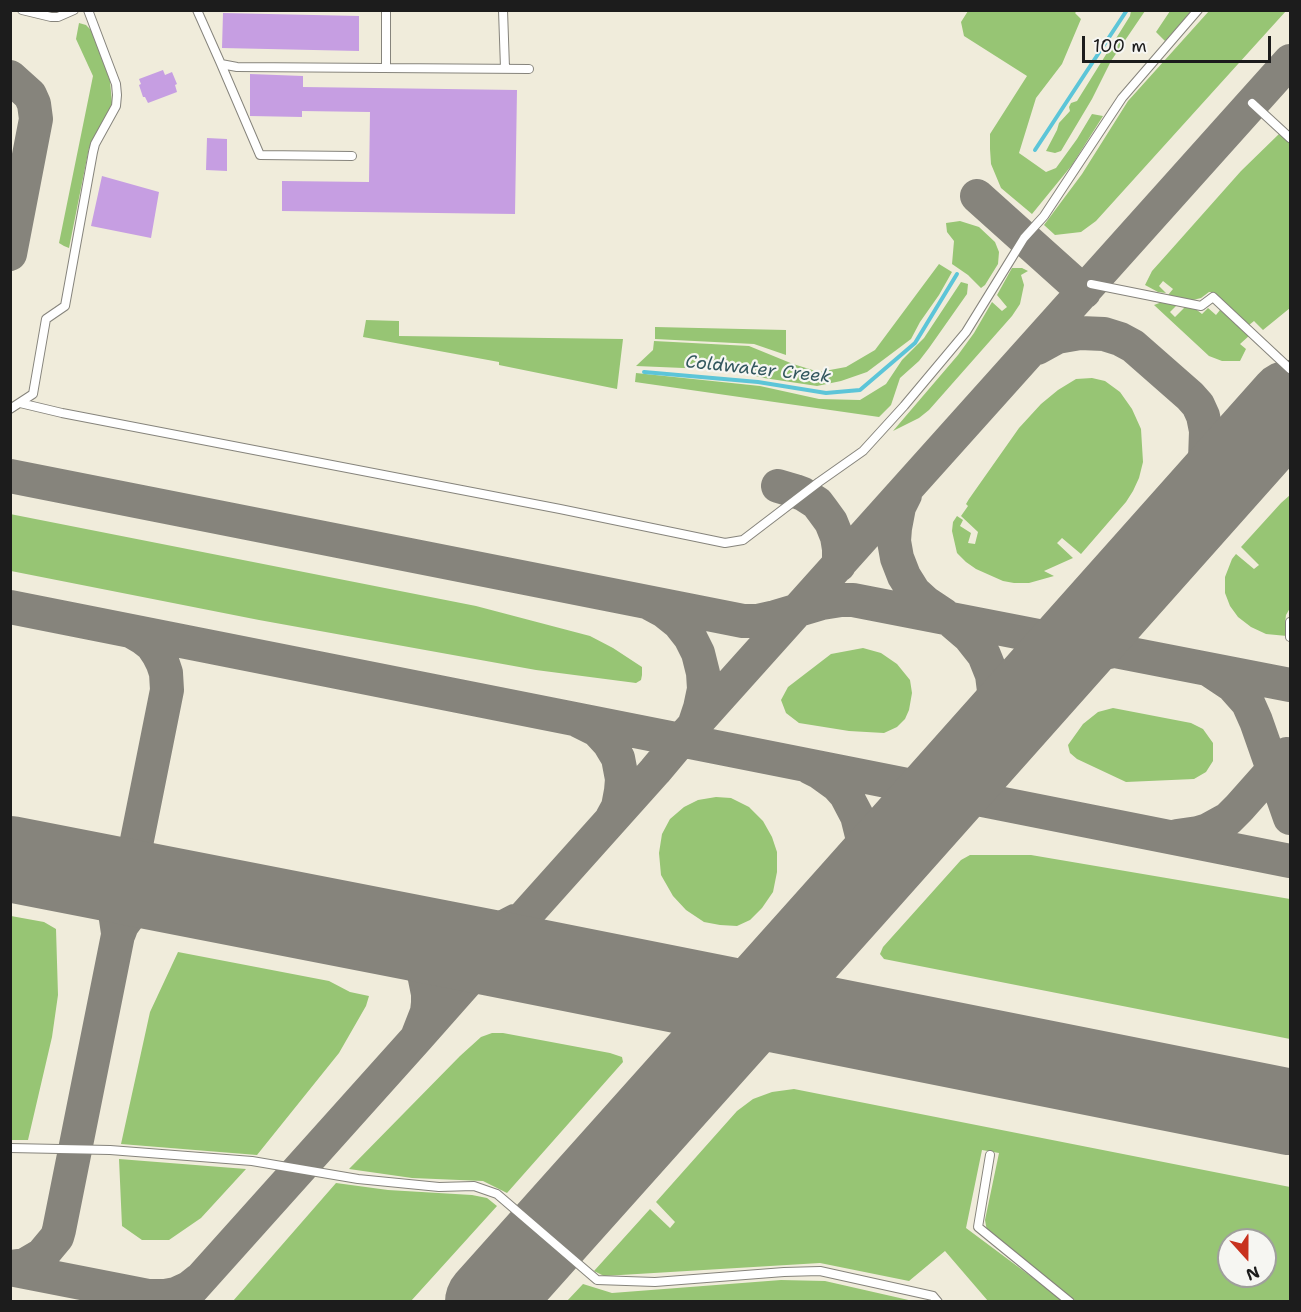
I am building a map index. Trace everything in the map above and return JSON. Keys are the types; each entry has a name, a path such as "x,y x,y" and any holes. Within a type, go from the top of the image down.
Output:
{"lane":[{"path":"22,10 58,17 74,10"},
{"path":"10,409 33,394 46,319 65,306 95,144 116,106 116,84 88,10"},
{"path":"197,10 260,155 352,156"},
{"path":"386,10 386,67"},
{"path":"503,10 505,68"},
{"path":"20,402 62,413 725,543 743,540 863,451 904,406 966,332 1024,238 1044,216 1122,98 1198,10"},
{"path":"221,64 237,67 529,69"},
{"path":"1252,103 1290,138"},
{"path":"1091,284 1202,306 1213,297 1290,369"},
{"path":"1290,622 1290,637"},
{"path":"10,1148 110,1150 252,1161 358,1179 439,1187 474,1186 497,1194 597,1280 656,1282 820,1271 933,1296 938,1302"},
{"path":"990,1155 978,1227 1070,1302"}],"green space":[{"path":"968,11 1077,11 1075,13 1081,19 1062,64 1036,98 1019,153 1046,172 1056,168 1092,114 1103,116 1072,165 1032,214 1001,188 991,164 990,149 990,134 1027,76 964,36 961,22"},
{"path":"1131,11 1145,11 1111,61 1092,99 1061,151 1055,153 1046,151 1059,123 1070,111 1071,103 1077,101"},
{"path":"1170,11 1192,11 1165,41 1156,32"},
{"path":"1209,11 1286,11 1096,221 1081,232 1055,235 1044,225 1082,174 1128,101"},
{"path":"79,23 86,25 95,38 110,81 112,103 89,148 69,248 59,243 93,76 76,39"},
{"path":"1280,133 1290,143 1290,308 1263,330 1254,321 1249,325 1213,292 1193,300 1168,295 1173,289 1163,281 1159,286 1166,293 1158,292 1145,285 1152,271 1241,171"},
{"path":"960,221 979,227 995,242 999,252 998,264 981,288 952,264 954,241 947,232 946,223"},
{"path":"939,264 952,272 911,339 867,372 841,381 817,386 764,378 731,370 636,366 653,350 654,341 749,346 819,372 846,367 875,350"},
{"path":"1012,268 1022,268 1028,271 1021,275 1024,285 1020,304 1012,316 929,410 919,418 893,431 958,355 992,302 1002,311 1007,307 997,295"},
{"path":"961,282 968,284 967,294 919,361 900,378 891,405 879,417 635,382 636,373 760,386 819,399 860,400 886,384 902,360 924,338"},
{"path":"1162,302 1178,304 1170,312 1175,317 1186,306 1193,307 1202,314 1208,308 1216,315 1220,310 1250,335 1240,344 1246,349 1240,361 1222,361 1209,356 1154,305"},
{"path":"366,320 399,321 399,336 623,339 617,389 499,365 499,362 363,337"},
{"path":"655,327 786,330 786,355 754,344 655,339"},
{"path":"1092,378 1105,381 1120,392 1132,409 1141,429 1143,462 1133,491 1081,554 1062,538 1057,543 1073,558 1044,571 1054,576 1029,583 1014,583 1003,581 976,569 957,553 952,531 953,522 957,516 963,520 960,526 971,533 968,543 975,544 978,532 961,516 968,506 966,504 969,499 1019,428 1041,404 1058,390 1076,379"},
{"path":"1290,495 1290,608 1285,624 1287,636 1266,634 1251,627 1238,617 1230,606 1225,593 1225,577 1236,554 1254,569 1259,565 1241,547"},
{"path":"10,514 476,606 590,636 642,667 641,680 636,683 536,670 259,620 11,571"},
{"path":"863,648 881,653 897,664 910,680 912,693 909,710 905,719 897,727 884,733 849,731 799,723 786,713 781,700 788,687 831,654"},
{"path":"1113,708 1191,723 1203,729 1213,743 1213,761 1206,772 1194,779 1126,782 1077,759 1070,753 1068,745 1083,724 1098,712"},
{"path":"716,797 731,798 749,807 763,821 777,852 777,872 773,892 750,920 737,926 704,922 686,910 673,896 661,875 659,853 662,834 670,819 684,807 698,800"},
{"path":"970,855 1031,855 1290,899 1290,1039 884,959 880,954 883,947 961,860"},
{"path":"11,916 44,922 56,929 58,995 52,1037 28,1140 11,1140"},
{"path":"178,952 329,981 350,992 369,996 366,1006 339,1053 257,1155 121,1144 150,1012"},
{"path":"492,1033 503,1033 610,1053 622,1057 623,1062 507,1193 483,1181 412,1178 349,1169 460,1056 481,1037"},
{"path":"794,1089 1290,1187 1290,1301 1076,1301 987,1231 985,1220 999,1153 982,1150 966,1228 1064,1301 988,1301 945,1251 909,1281 820,1263 604,1276 594,1271 650,1209 670,1228 675,1222 656,1202 737,1111 753,1099 772,1092"},
{"path":"119,1159 246,1169 201,1218 169,1240 142,1240 122,1226"},
{"path":"336,1183 388,1190 472,1195 487,1198 497,1206 411,1301 233,1301"},
{"path":"781,1280 825,1281 913,1301 567,1301 583,1284 612,1293"}],"building":[{"path":"223,13 359,16 359,51 222,48"},
{"path":"163,70 165,75 172,72 177,84 175,85 177,92 148,103 143,97 139,79"},
{"path":"250,74 303,76 303,87 517,90 515,214 282,211 282,181 369,182 370,112 302,111 302,117 250,116"},
{"path":"207,138 227,139 227,171 206,170"},
{"path":"102,176 159,192 151,238 91,226"}],"waterway":[{"name":"Coldwater Creek","path":"1035,150 1127,10"},
{"name":"Coldwater Creek","path":"644,372 758,382 826,393 860,390 915,343 957,274"}],"taxiway":[{"path":"180,1302 1290,61"},
{"path":"10,77 30,95 36,119 10,254"},
{"path":"977,196 1084,292"},
{"path":"1037,348 1057,337 1080,333 1104,334 1120,339 1133,346 1198,405 1206,431 1205,460 1193,503 1177,530"},
{"path":"10,476 743,621 775,617 822,603 853,600 1290,685"},
{"path":"778,486 803,494 817,503 831,522 837,537 839,565"},
{"path":"905,495 899,507 895,528 894,541 897,558 914,592 944,615"},
{"path":"651,604 679,623 690,637 698,653 704,689 694,726"},
{"path":"10,607 1290,861"},
{"path":"1046,636 1081,627 1108,608"},
{"path":"944,793 985,739 994,712 995,699 992,675 984,655 969,636 948,618"},
{"path":"10,1267 25,1265 42,1255 57,1237 59,1230 167,690 166,673 158,654 152,645 131,631"},
{"path":"1038,686 1067,664 1093,653 1109,652"},
{"path":"1211,671 1232,685 1248,703 1290,818"},
{"path":"579,721 597,730 609,743 618,758 622,779 621,791 618,807 612,818"},
{"path":"1177,836 1208,830 1228,819 1287,754"},
{"path":"811,768 837,785 846,795 857,816 863,840 863,852 852,895"},
{"path":"910,831 942,806 955,801 972,799"},
{"path":"74,871 92,880 106,896 115,912 118,933"},
{"path":"119,933 131,913 147,900 169,894 191,894"},
{"path":"438,942 479,938 515,921"},
{"path":"370,929 389,937 402,946 424,974 428,1003 418,1035"},
{"path":"10,1269 148,1296 176,1294 199,1280"}],"runway":[{"path":"488,1302 1290,403"},
{"path":"10,859 1290,1112"}]}
